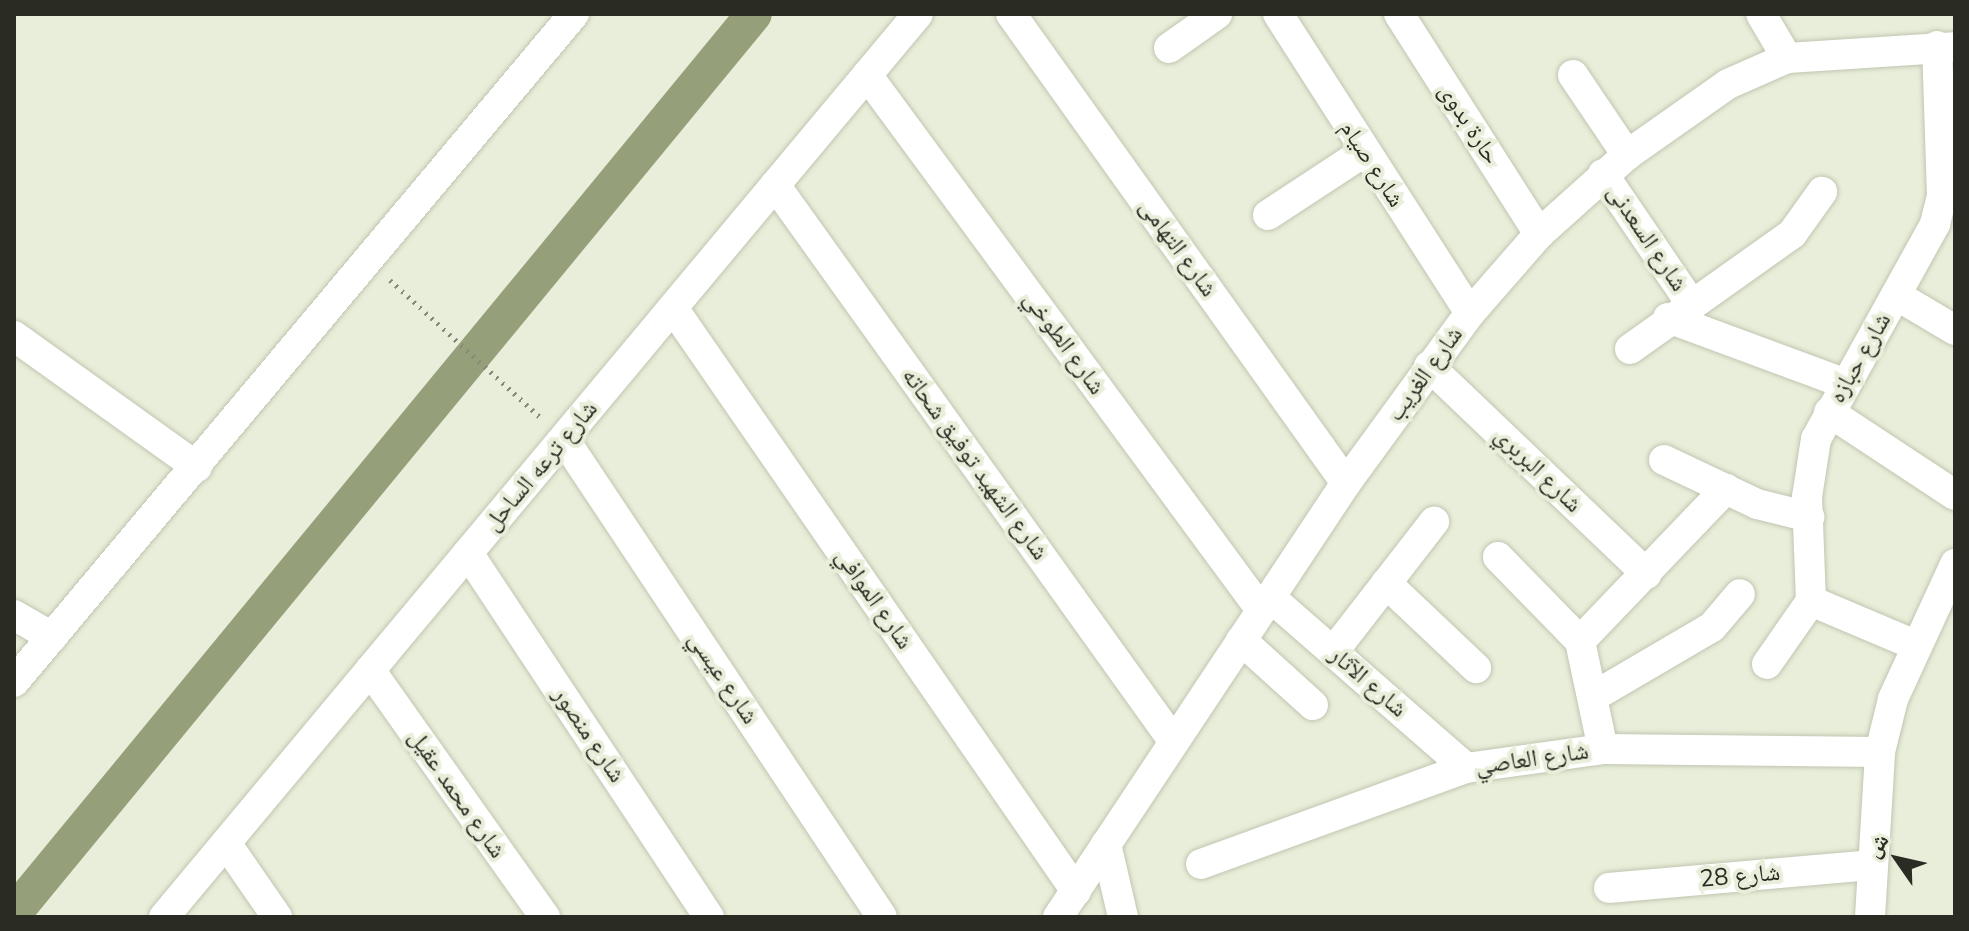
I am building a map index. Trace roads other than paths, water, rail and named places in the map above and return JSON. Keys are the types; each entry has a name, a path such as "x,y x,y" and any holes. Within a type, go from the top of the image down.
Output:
{"street":[{"path":"14,682 574,14"},
{"name":"شارع ترعه الساحل","path":"164,917 918,14"},
{"name":"شارع التهامى","path":"1011,14 1346,483"},
{"path":"1169,48 1217,14"},
{"name":"شارع صيام","path":"1278,14 1470,313"},
{"name":"حارة بدوى","path":"1399,14 1539,234"},
{"path":"1761,14 1787,58"},
{"name":"شارع الغريب","path":"1058,917 1346,483 1470,313 1539,234 1603,174 1728,84 1787,58 1946,46"},
{"name":"شارع حبازه","path":"1811,601 1809,467 1829,412 1844,383 1949,199 1946,46"},
{"name":"شارع الطوخي","path":"867,75 1265,604"},
{"path":"1573,75 1627,155"},
{"path":"1268,215 1364,152"},
{"name":"شارع السعدنى","path":"1603,174 1679,310"},
{"name":"شارع الشهيد توفيق شحاته","path":"775,185 1174,742"},
{"path":"1630,349 1679,310 1792,234 1822,192"},
{"path":"1896,295 1955,330"},
{"name":"شارع الموافي","path":"673,308 1076,891"},
{"path":"1679,310 1844,383"},
{"path":"14,336 197,467"},
{"name":"شارع البربري","path":"1429,366 1647,574"},
{"path":"1829,412 1955,495"},
{"name":"شارع عيسي","path":"564,439 882,917"},
{"path":"1664,460 1726,489 1809,517"},
{"path":"1580,641 1726,489"},
{"path":"1333,652 1434,522"},
{"name":"شارع منصور","path":"468,553 709,917"},
{"path":"1498,557 1580,641 1596,695 1603,749"},
{"path":"1870,917 1870,865 1880,752 1915,645 1955,564"},
{"path":"1386,583 1476,668"},
{"path":"1596,695 1712,627 1740,594"},
{"path":"1767,664 1811,601 1915,645"},
{"name":"شارع الآثار","path":"1265,604 1333,652 1466,768"},
{"path":"14,615 52,637"},
{"path":"1241,640 1313,705"},
{"name":"شارع محمد عقيل","path":"370,670 545,917"},
{"name":"شارع العاصي","path":"1201,864 1466,768 1603,749 1880,752"},
{"path":"226,843 277,917"},
{"path":"1106,844 1123,917"},
{"name":"شارع 28","path":"1609,888 1870,865"}],"waterway":[{"path":"14,913 754,14"}]}
